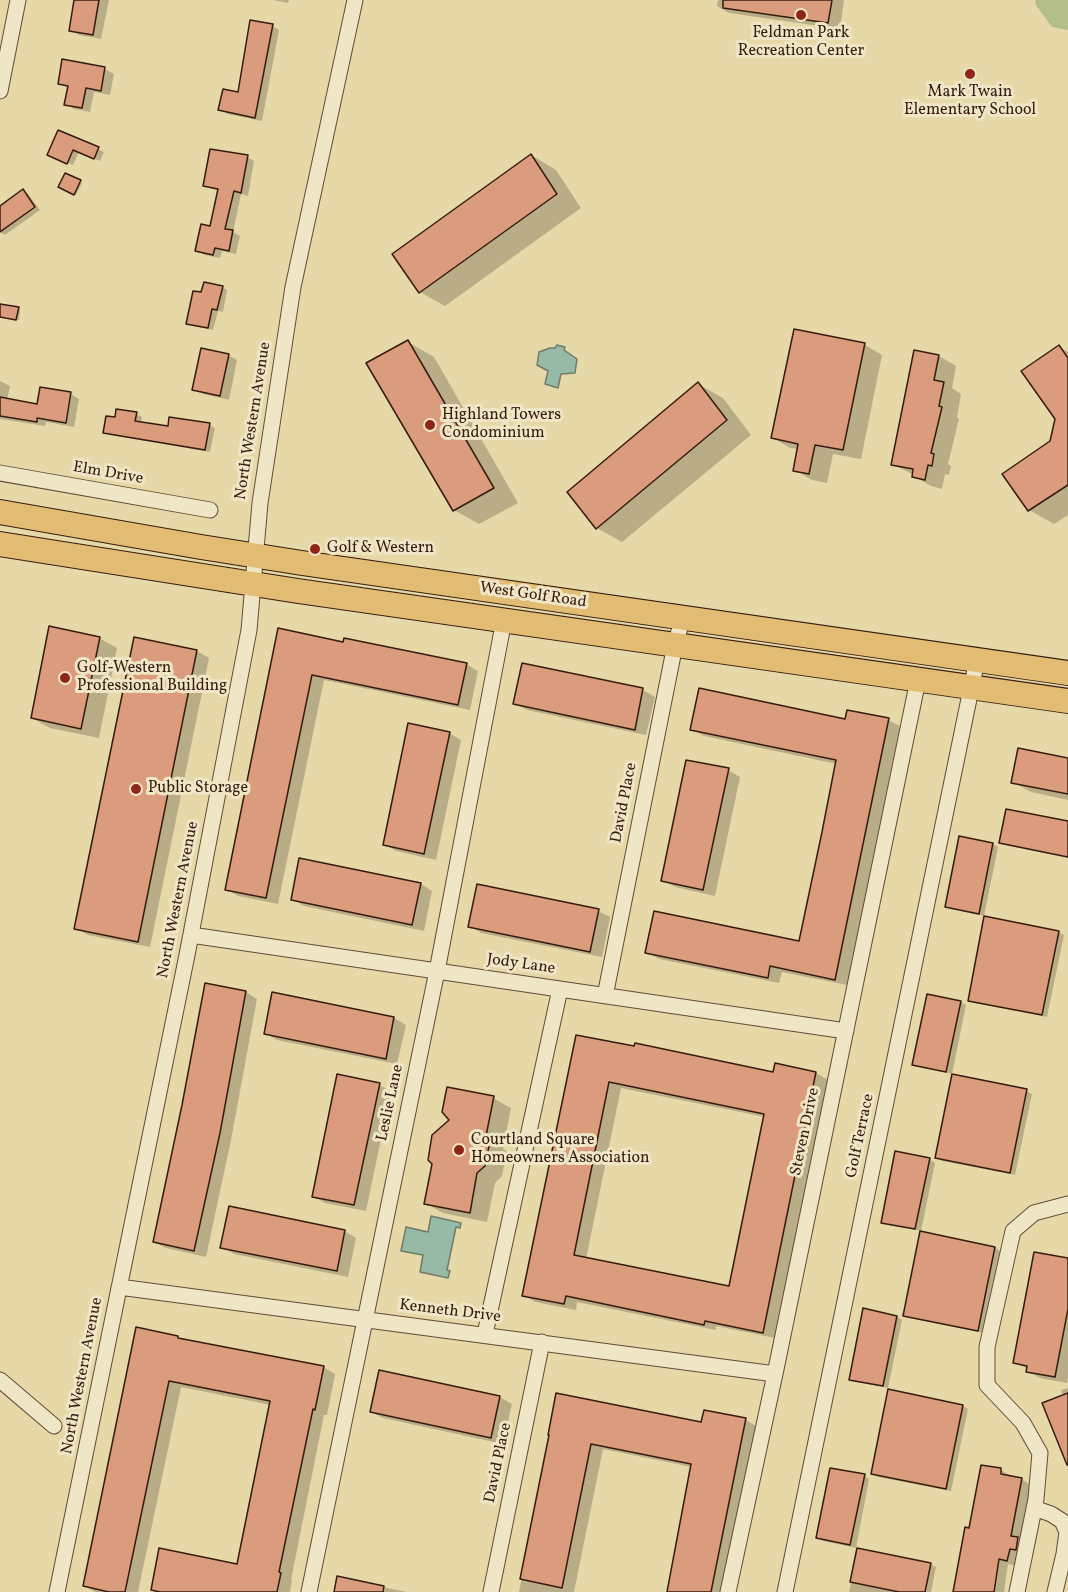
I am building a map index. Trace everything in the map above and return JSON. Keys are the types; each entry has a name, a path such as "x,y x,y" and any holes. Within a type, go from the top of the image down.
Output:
{"main road":[{"name":"West Golf Road","path":"0,512 255,556 1068,673"},
{"name":"West Golf Road","path":"0,544 253,584 1068,701"}],"street":[{"path":"0,91 18,0"},
{"name":"North Western Avenue","path":"57,1592 191,935 249,630 260,503 293,287 356,0"},
{"name":"Elm Drive","path":"0,473 210,510"},
{"name":"David Place","path":"605,996 675,645 683,617"},
{"name":"Leslie Lane","path":"309,1592 437,971 504,620"},
{"name":"Golf Terrace","path":"785,1592 977,660"},
{"name":"Steven Drive","path":"728,1592 776,1374 918,680"},
{"name":"Jody Lane","path":"191,935 846,1031"},
{"path":"485,1334 560,989"},
{"path":"1017,1592 1034,1508 1040,1453 1023,1423 987,1385 987,1347 1013,1231 1034,1213 1068,1204"},
{"name":"Kenneth Drive","path":"119,1287 776,1374"},
{"name":"David Place","path":"491,1592 542,1342"},
{"path":"0,1380 54,1426"},
{"path":"1034,1508 1062,1521 1067,1532 1055,1592"}],"shaded area":[{"path":"1036,0 1068,0 1068,30 1052,27 1035,4"},
{"path":"557,345 565,347 564,350 577,359 575,373 561,374 558,388 545,384 548,371 537,365 539,352 555,348"},
{"path":"431,1216 461,1223 460,1228 456,1227 447,1270 450,1271 448,1278 420,1272 423,1255 401,1251 406,1227 428,1232"}],"building":[{"path":"74,0 99,0 93,35 69,31"},
{"name":"Feldman Park Recreation Center","path":"723,0 832,0 828,23 723,8"},
{"path":"250,20 273,24 255,118 218,110 223,89 238,92"},
{"path":"62,59 105,67 101,91 86,88 82,108 64,105 68,86 58,84"},
{"path":"58,130 99,147 94,159 73,150 67,164 47,155"},
{"path":"210,149 248,155 241,193 234,191 225,229 233,230 229,251 215,248 213,255 195,251 201,224 210,226 218,189 203,186"},
{"path":"531,154 557,194 419,293 392,254"},
{"path":"65,173 81,180 74,195 58,187"},
{"path":"23,189 35,207 0,232 0,206"},
{"path":"204,282 223,286 217,310 212,309 208,328 186,324 193,291 201,292"},
{"path":"0,304 19,307 16,320 0,317"},
{"path":"794,329 865,343 843,450 815,445 809,474 793,471 798,444 771,438"},
{"name":"Highland Towers Condominium","path":"408,340 494,488 453,511 366,363"},
{"path":"1059,345 1068,358 1068,485 1028,511 1002,474 1050,441 1055,419 1021,371"},
{"path":"201,348 229,354 220,396 192,390"},
{"path":"914,350 939,355 934,380 944,382 939,406 942,407 931,453 934,454 932,466 928,465 925,480 912,477 913,469 891,465"},
{"name":"Highland Towers Condominium","path":"698,382 727,420 596,529 567,492"},
{"path":"40,387 71,392 66,423 37,418 37,422 0,416 0,397 37,404"},
{"path":"116,409 137,412 135,421 168,426 169,417 210,423 205,450 103,433 106,416 115,417"},
{"name":"Golf-Western Professional Building","path":"49,626 100,637 81,729 31,718"},
{"path":"278,628 343,642 344,638 467,663 458,705 312,675 266,898 225,890"},
{"name":"Public Storage","path":"134,637 197,650 138,942 74,929"},
{"path":"522,663 643,688 635,730 513,704"},
{"path":"699,688 845,719 847,710 889,718 835,980 770,966 768,978 645,953 654,911 799,941 822,832 836,760 690,730"},
{"path":"408,723 450,732 424,854 383,845"},
{"path":"1018,748 1068,758 1068,794 1011,783"},
{"path":"686,760 729,768 703,890 661,881"},
{"path":"1006,809 1068,821 1068,857 999,843"},
{"path":"959,836 993,843 979,914 945,907"},
{"path":"299,858 421,883 412,925 291,900"},
{"path":"477,884 599,909 590,952 468,927"},
{"path":"984,916 1059,931 1042,1015 968,1001"},
{"path":"205,983 246,991 220,1133 194,1251 153,1242"},
{"path":"272,992 394,1017 386,1059 264,1034"},
{"path":"927,994 961,1001 946,1072 912,1065"},
{"path":"576,1035 634,1046 635,1043 773,1072 775,1063 816,1072 763,1333 705,1321 704,1325 566,1296 564,1304 522,1296","holes":["609,1082 764,1114 729,1286 574,1255"]},
{"path":"337,1074 380,1083 354,1205 312,1197"},
{"path":"952,1074 1027,1089 1010,1173 935,1158"},
{"name":"Courtland Square Homeowners Association","path":"447,1087 494,1096 486,1136 490,1141 485,1166 477,1173 470,1213 424,1204 432,1164 428,1160 432,1135 449,1120 442,1112"},
{"path":"895,1151 930,1158 915,1229 881,1223"},
{"path":"229,1206 345,1230 337,1271 220,1248"},
{"path":"920,1231 995,1247 978,1331 903,1316"},
{"path":"1034,1252 1068,1258 1068,1309 1055,1377 1026,1372 1027,1366 1013,1363"},
{"path":"863,1308 897,1316 883,1386 849,1380"},
{"path":"136,1327 178,1336 178,1338 324,1366 279,1572 281,1573 277,1592 160,1592 151,1590 159,1548 237,1564 270,1401 169,1381 125,1592 109,1592 83,1586"},
{"path":"379,1370 500,1396 491,1438 370,1412"},
{"path":"888,1389 963,1405 946,1489 871,1474"},
{"path":"556,1393 701,1422 704,1410 746,1418 711,1592 667,1592 691,1464 591,1444 562,1588 520,1579"},
{"path":"1068,1393 1068,1465 1067,1465 1042,1403"},
{"path":"981,1465 1001,1468 1001,1474 1022,1478 1011,1536 1018,1537 1016,1550 1010,1549 1007,1561 999,1559 994,1592 953,1592 965,1527 969,1528"},
{"path":"830,1468 865,1474 850,1545 816,1538"},
{"path":"857,1548 931,1563 925,1592 899,1592 850,1582"},
{"path":"337,1576 384,1586 383,1592 334,1592"}],"place":[{"name":"Feldman Park Recreation Center","path":"801,15"},
{"name":"Mark Twain Elementary School","path":"970,74"},
{"name":"Highland Towers Condominium","path":"430,425"},
{"name":"Golf & Western","path":"315,549"},
{"name":"Golf-Western Professional Building","path":"65,678"},
{"name":"Public Storage","path":"136,789"},
{"name":"Courtland Square Homeowners Association","path":"459,1150"}]}
